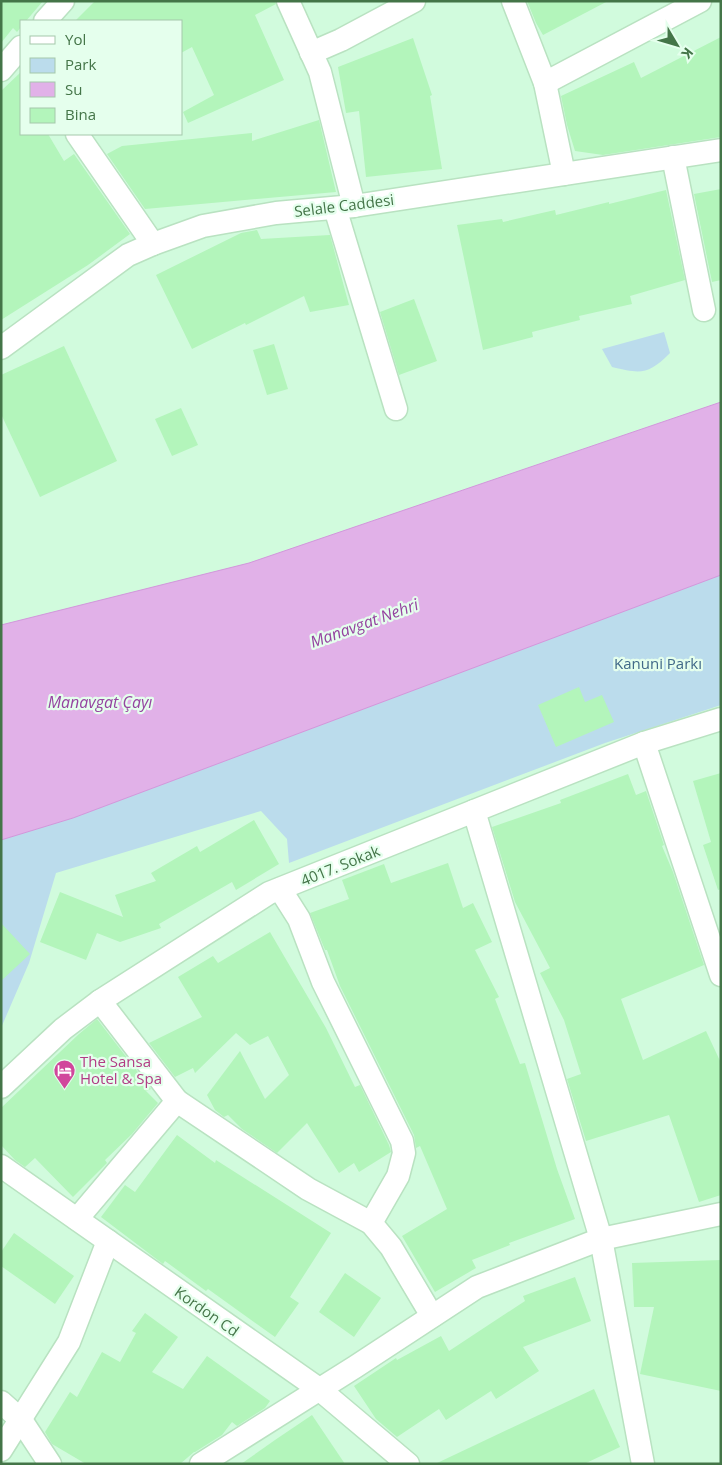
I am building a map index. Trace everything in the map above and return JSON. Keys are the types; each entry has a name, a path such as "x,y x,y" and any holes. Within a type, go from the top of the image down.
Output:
{"street":[{"path":"46,20 63,1"},
{"path":"288,1 320,72 344,207 396,409"},
{"path":"311,53 341,40 414,1"},
{"path":"513,1 545,83 564,174"},
{"path":"545,83 700,1"},
{"path":"1,70 20,50"},
{"path":"78,135 153,244"},
{"name":"Selale Caddesi","path":"1,348 128,255 203,226 276,213 344,207 721,150"},
{"path":"673,158 704,310"},
{"name":"4017. Sokak","path":"1,1087 62,1029 100,1001 269,893 644,743 721,718"},
{"path":"644,743 721,975"},
{"path":"474,811 600,1239 643,1464"},
{"path":"280,889 298,919 323,982 402,1141 404,1153 398,1176 371,1223"},
{"path":"100,1001 177,1101 308,1189 371,1223 391,1247 432,1316"},
{"path":"77,1219 177,1101"},
{"name":"Kordon Cd","path":"1,1166 319,1389 408,1464"},
{"path":"201,1464 225,1458 319,1389 477,1287 600,1239 721,1214"},
{"path":"1,1450 69,1342 108,1241"},
{"path":"1,1402 21,1420 50,1464"}],"shaded area":[{"path":"1,1 721,1 721,1464 1,1464"}],"green space":[{"path":"664,332 670,353 656,365 644,371 630,371 612,367 602,349"},
{"name":"Kanuni Parkı","path":"721,575 721,705 605,743 289,863 287,839 261,811 56,873 29,963 1,1028 1,840 73,818"}],"water":[{"name":"Manavgat Çayı","path":"721,402 721,575 73,818 1,840 1,625 249,563"}],"building":[{"path":"1,1 43,1 27,20 20,20 20,28 17,32 13,28 1,43"},
{"path":"95,1 275,1 276,4 255,15 284,80 188,123 183,112 214,95 192,47 182,52 182,20 76,20"},
{"path":"527,1 608,1 543,35"},
{"path":"721,37 721,137 603,155 575,151 561,96 634,62 641,78"},
{"path":"413,38 432,95 430,96 442,169 366,177 359,111 346,113 338,67"},
{"path":"20,73 20,135 49,135 64,161 74,154 130,234 88,265 1,320 1,91"},
{"path":"319,120 336,192 145,209 107,154 122,146 252,133 252,141"},
{"path":"721,189 721,280 712,282 694,194"},
{"path":"666,190 685,280 630,296 632,304 579,316 580,320 532,332 533,337 483,350 457,225 502,219 503,222 555,210 556,215"},
{"path":"257,230 261,239 330,235 349,305 310,312 304,296 192,349 156,275 241,233"},
{"path":"414,299 437,361 399,375 380,312"},
{"path":"274,344 288,389 267,395 253,350"},
{"path":"64,346 117,461 40,497 1,414 1,375"},
{"path":"181,408 198,445 172,456 155,419"},
{"path":"579,687 585,702 602,695 614,722 556,747 538,705"},
{"path":"721,773 721,889 718,890 703,845 711,842 693,781"},
{"path":"628,774 636,795 646,791 664,845 662,846 673,872 704,965 621,999 643,1060 706,1031 721,1063 721,1195 699,1202 669,1115 586,1141 567,1079 581,1074 564,1020 540,973 550,968 515,902 492,827 561,803 560,800"},
{"path":"254,820 279,864 236,890 232,882 159,924 161,928 120,942 97,933 86,960 40,942 60,892 123,917 115,895 156,881 151,873 197,846 200,852"},
{"path":"448,863 463,908 473,903 492,942 475,950 499,997 495,999 520,1064 525,1063 557,1169 575,1219 509,1243 510,1245 472,1260 476,1268 435,1292 402,1236 447,1209 420,1146 416,1148 414,1135 340,986 327,950 325,950 310,913 349,899 342,880 384,864 391,883"},
{"path":"1,923 30,954 1,981"},
{"path":"270,932 326,1028 355,1087 360,1085 389,1145 391,1152 359,1172 354,1163 339,1173 307,1123 277,1153 242,1129 228,1115 224,1117 215,1110 207,1095 240,1051 265,1099 289,1075 268,1036 250,1045 236,1033 195,1073 193,1068 175,1077 149,1043 202,1017 178,977 213,956 218,963"},
{"path":"97,1019 151,1089 146,1091 158,1103 132,1134 105,1160 107,1163 73,1197 35,1158 25,1167 15,1160 1,1145 1,1108"},
{"path":"177,1135 215,1163 216,1160 331,1233 290,1297 299,1303 275,1337 208,1289 206,1291 165,1261 163,1264 101,1217 125,1185 135,1192"},
{"path":"14,1233 74,1276 55,1304 1,1266 1,1252"},
{"path":"721,1260 721,1391 640,1374 654,1307 634,1307 632,1263"},
{"path":"345,1273 381,1298 354,1337 319,1312"},
{"path":"575,1277 591,1321 523,1347 539,1371 496,1399 491,1391 446,1420 439,1409 397,1437 376,1419 354,1386 396,1358 397,1360 441,1336 449,1351 525,1301 523,1296"},
{"path":"145,1313 178,1337 152,1372 183,1389 207,1356 270,1401 265,1408 237,1426 232,1422 222,1435 194,1452 180,1464 86,1464 52,1444 45,1432 70,1392 77,1397 102,1352 120,1362 136,1333 132,1331"},
{"path":"594,1389 620,1447 584,1464 435,1464"},
{"path":"312,1415 345,1464 241,1464 275,1440"}],"place":[{"name":"The Sansa Hotel & Spa","path":"64,1089"}],"water label":[{"name":"Manavgat Nehri","path":"364,623"}]}
